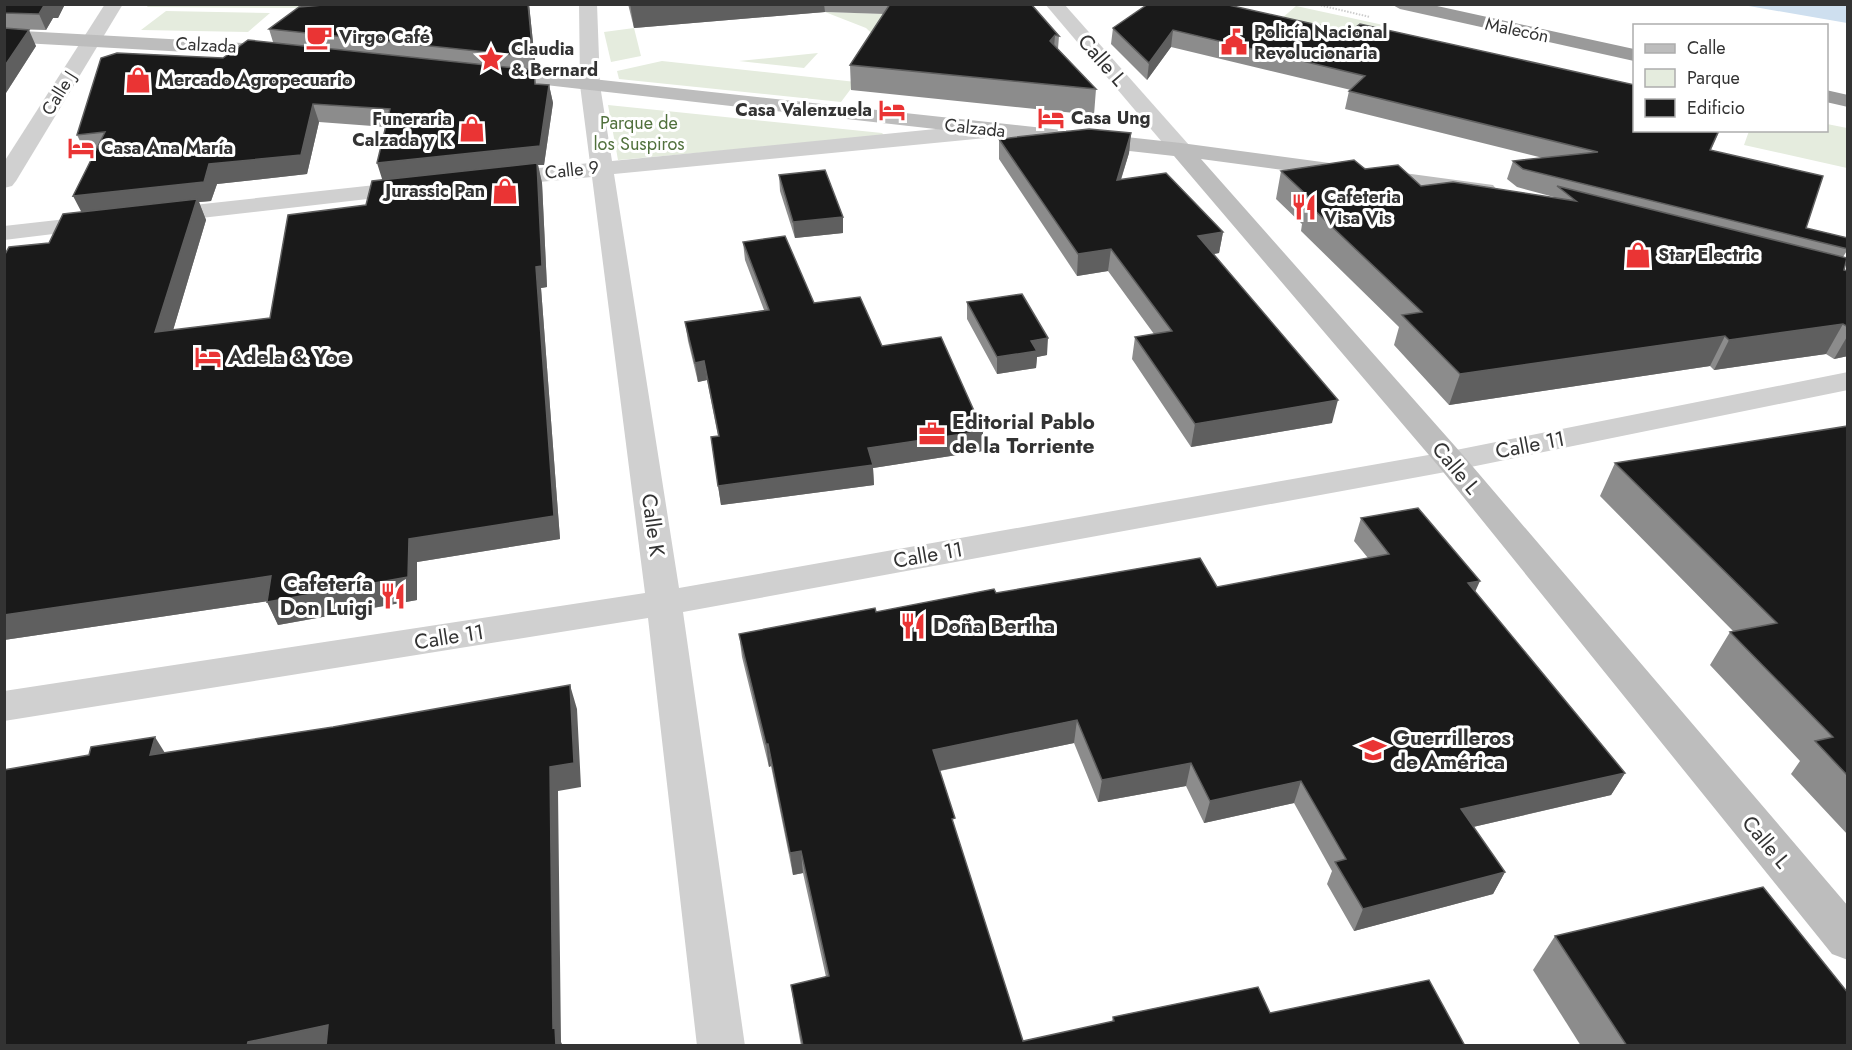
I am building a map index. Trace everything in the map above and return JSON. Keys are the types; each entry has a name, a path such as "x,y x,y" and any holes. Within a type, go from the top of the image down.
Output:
{"highway":[{"name":"Malecón","path":"1400,4 1633,55"},
{"path":"1828,96 1848,101"}],"main road":[{"name":"Calzada","path":"4,36 92,39 296,53"},
{"name":"Calzada","path":"472,72 1181,150 1470,187 1505,194"},
{"name":"Calle L","path":"1181,150 1451,461 1848,940"}],"street":[{"name":"Calle J","path":"4,181 114,4"},
{"name":"Calle K","path":"588,4 590,85 664,603 721,1046"},
{"name":"Calle L","path":"1054,4 1181,150"},
{"name":"Calle 9","path":"473,181 996,130"},
{"path":"4,232 438,185"},
{"name":"Calle 11","path":"4,706 664,603 1451,461 1848,381"}],"green space":[{"path":"149,4 314,5 308,8 147,7"},
{"path":"1296,6 1388,26 1359,52 1267,31"},
{"path":"166,11 270,13 248,32 141,30"},
{"path":"825,12 889,14 880,41 866,28"},
{"path":"634,28 641,56 611,62 604,32"},
{"path":"818,53 804,68 739,61"},
{"path":"662,61 856,82 841,102 619,79 617,71"},
{"name":"Parque de los Suspiros","path":"608,105 882,133 885,136 618,160"},
{"path":"1828,124 1847,128 1847,168 1744,145 1749,132 1828,132"}],"water":[{"path":"1743,5 1847,5 1847,23"}],"building":[{"path":"4,4 45,4 39,14 4,13"},
{"path":"335,4 528,4 533,57 269,29 299,7"},
{"path":"890,4 1031,4 1059,36 1055,35 1050,41 1096,89 850,65"},
{"path":"1148,4 1224,4 1349,32 1360,24 1633,85 1633,132 1718,132 1710,150 1823,176 1806,228 1848,238 1848,249 1523,169 1513,161 1598,152 1349,91 1365,76 1173,30 1149,63 1113,28"},
{"path":"4,28 29,30 4,67"},
{"path":"248,40 534,70 535,84 549,85 540,146 377,163 390,109 313,104 301,155 209,164 204,182 73,196 105,132 77,135 101,58 117,53 223,58"},
{"path":"1089,129 1131,133 1117,180 1166,173 1223,232 1198,236 1338,400 1195,424 1135,337 1172,331 1111,249 1078,254 999,139"},
{"path":"1354,160 1365,169 1398,165 1421,186 1453,182 1576,201 1557,186 1847,258 1844,270 1848,271 1848,327 1843,324 1729,340 1725,336 1460,374 1402,315 1422,312 1307,203 1314,202 1281,171"},
{"path":"537,163 542,266 536,267 554,516 409,539 408,577 267,602 271,576 4,615 4,256 9,247 49,243 63,214 197,199 155,332 270,318 288,215 366,205 372,181"},
{"path":"825,170 843,217 793,222 779,175"},
{"path":"785,236 814,303 860,297 882,346 941,337 983,431 868,448 873,465 718,486 711,437 719,436 704,361 695,363 685,322 769,310 743,242"},
{"path":"1022,294 1048,338 1031,341 1037,351 997,357 967,302"},
{"path":"1848,426 1848,776 1815,741 1833,737 1730,632 1777,623 1615,463"},
{"path":"1418,508 1480,581 1468,583 1625,773 1461,809 1505,872 1363,909 1335,862 1346,859 1301,781 1210,801 1191,763 1102,780 1077,720 933,750 955,818 952,819 1023,1041 1114,1021 1113,1017 1258,987 1270,1013 1429,980 1465,1046 803,1046 791,985 829,976 801,851 790,853 768,744 766,744 739,634 875,608 876,612 994,589 996,593 1200,558 1217,587 1389,554 1361,518"},
{"path":"570,685 574,763 550,767 553,1028 555,1027 556,1046 326,1046 328,1025 248,1042 247,1046 4,1046 4,770 89,755 91,747 155,737 150,755 333,727"},
{"path":"1763,887 1848,993 1848,1046 1627,1046 1555,936"}],"place":[{"name":"Virgo Café","path":"319,37"},
{"name":"Policía Nacional Revolucionaria","path":"1234,42"},
{"name":"Claudia & Bernard","path":"491,59"},
{"name":"Mercado Agropecuario","path":"138,80"},
{"name":"Casa Valenzuela","path":"892,110"},
{"name":"Casa Ung","path":"1051,118"},
{"name":"Funeraria Calzada y K","path":"472,129"},
{"name":"Casa Ana María","path":"81,148"},
{"name":"Jurassic Pan","path":"505,191"},
{"name":"Cafeteria Visa Vis","path":"1304,207"},
{"name":"Star Electric","path":"1638,255"},
{"name":"Adela & Yoe","path":"208,357"},
{"name":"Editorial Pablo de la Torriente","path":"932,434"},
{"name":"Cafetería Don Luigi","path":"393,596"},
{"name":"Doña Bertha","path":"913,626"},
{"name":"Guerrilleros de América","path":"1373,750"}]}
